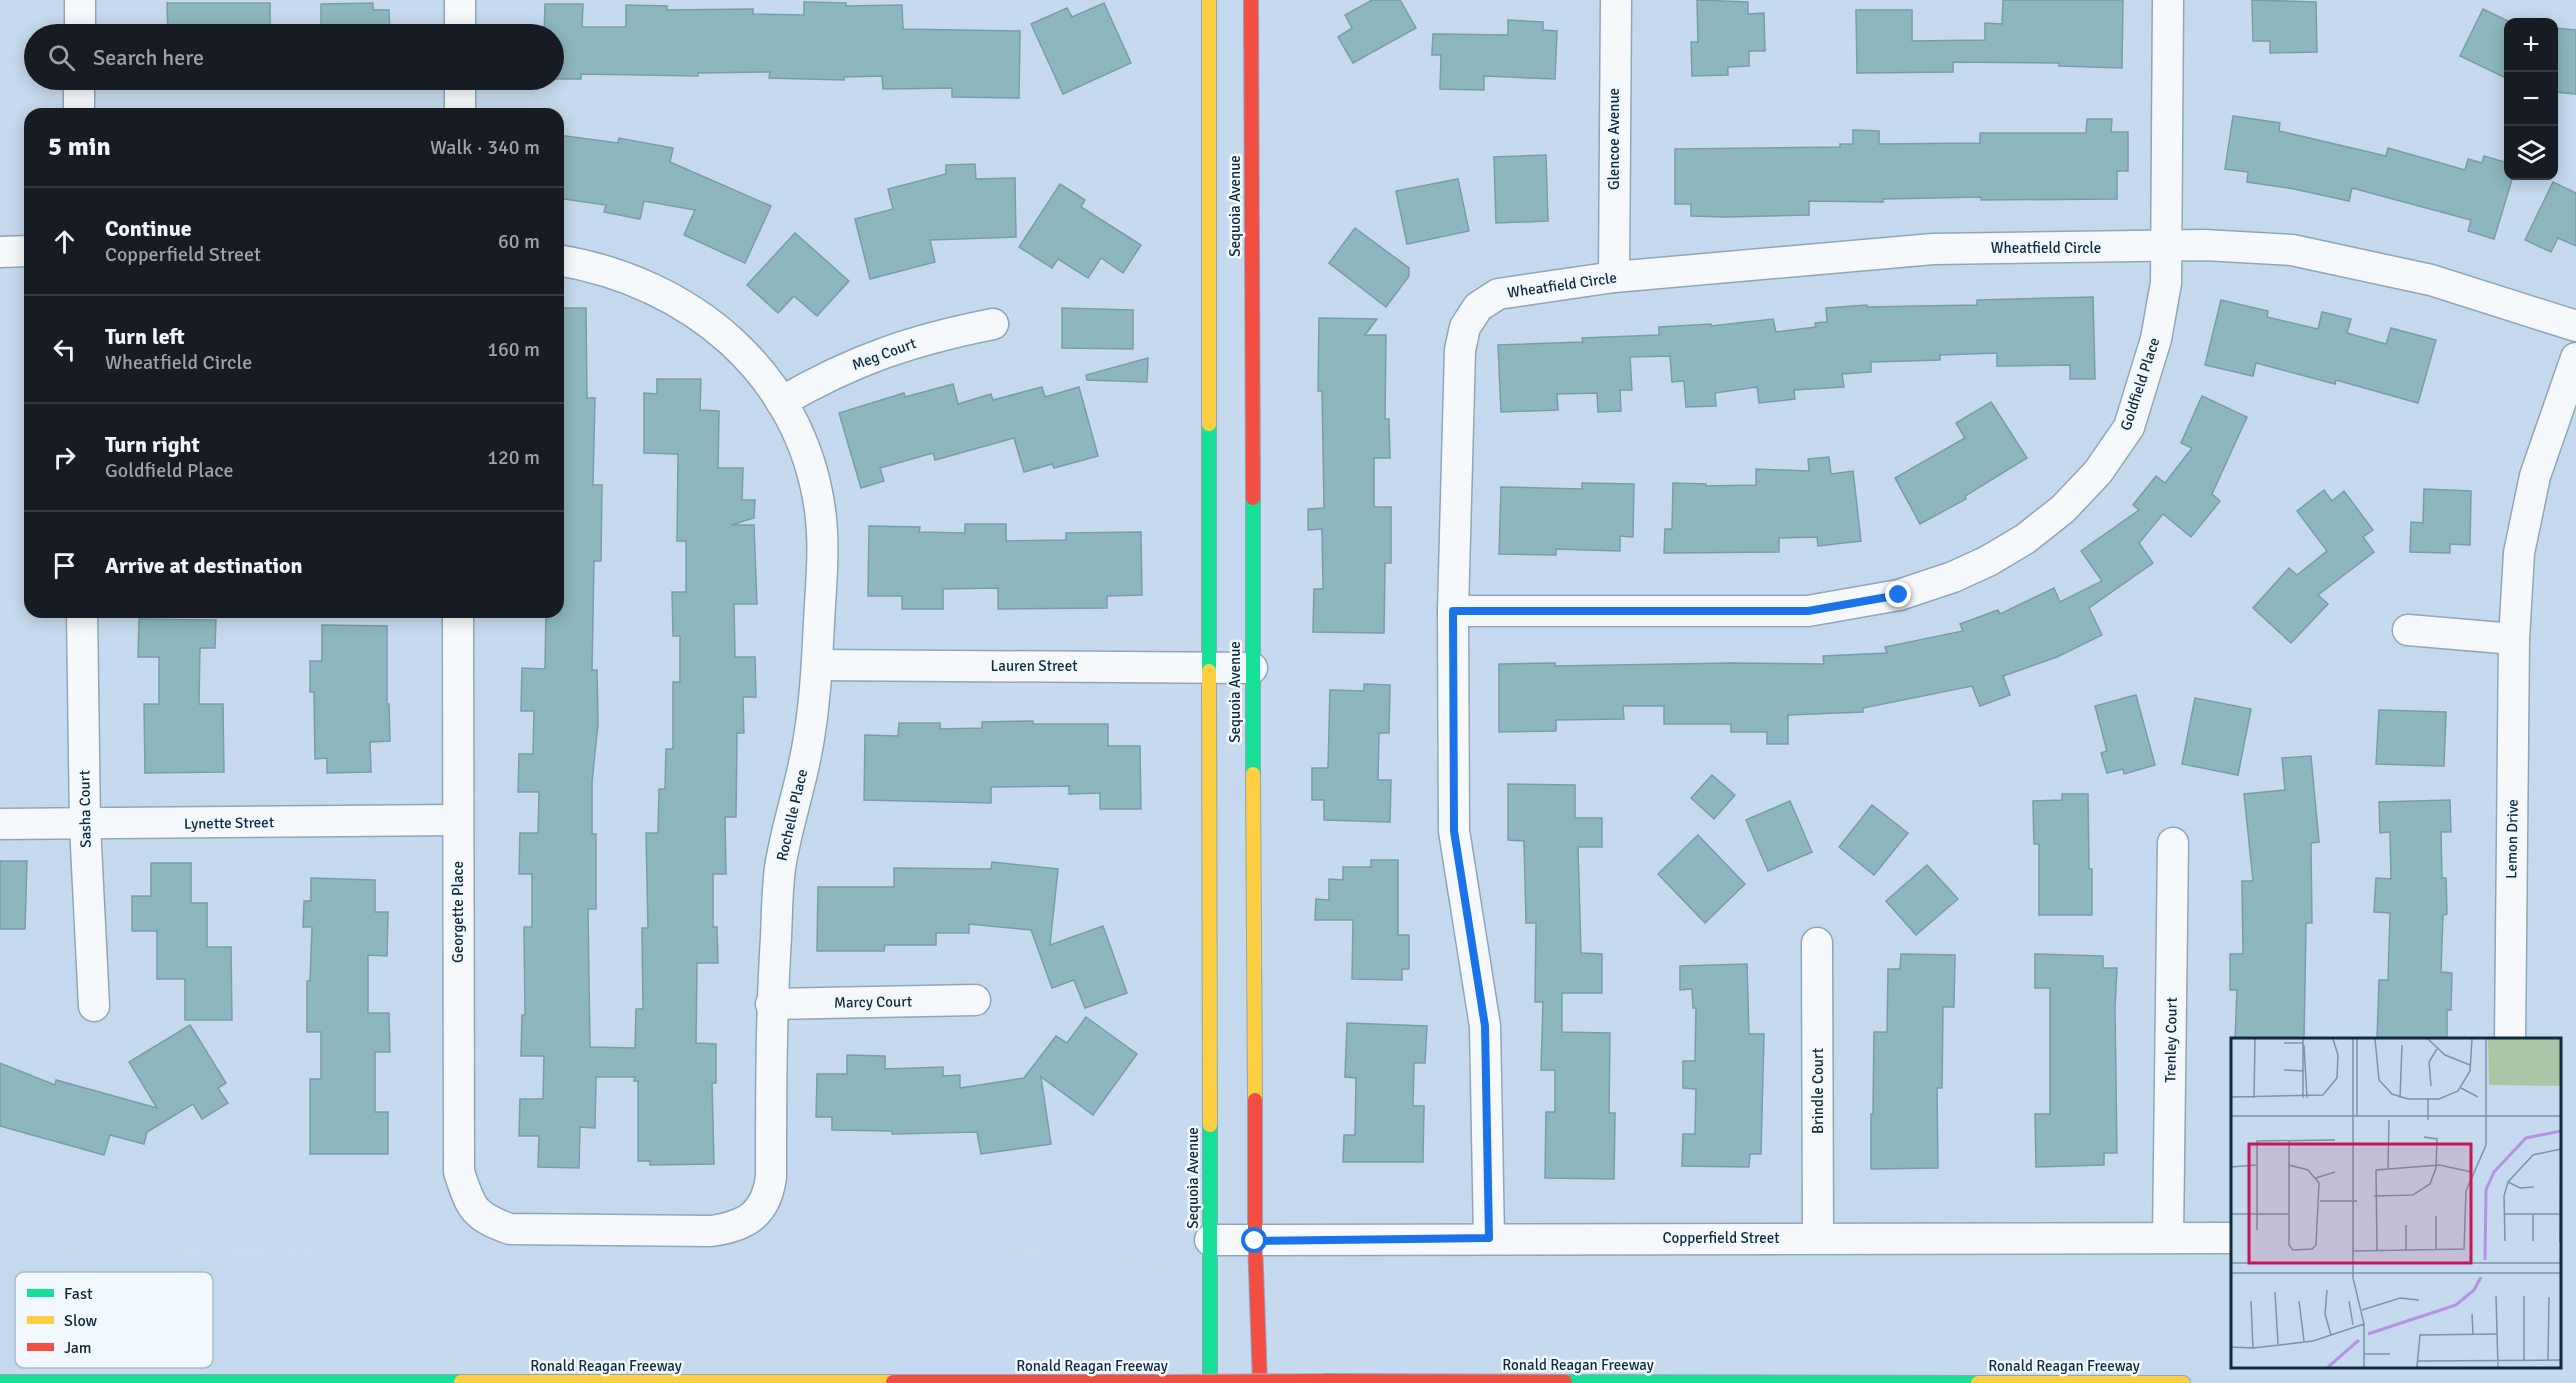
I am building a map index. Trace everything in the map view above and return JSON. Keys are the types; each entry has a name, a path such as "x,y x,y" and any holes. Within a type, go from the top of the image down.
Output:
{"main road":[{"name":"Sequoia Avenue","path":"1209,0 1210,1383"},
{"name":"Sequoia Avenue","path":"1251,0 1255,1241 1260,1383"},
{"name":"Ronald Reagan Freeway","path":"0,1382 2183,1383"}],"street":[{"path":"80,0 80,24"},
{"path":"460,0 460,24"},
{"name":"Glencoe Avenue","path":"1614,277 1616,0"},
{"name":"Goldfield Place","path":"1453,611 1808,611 1899,595 1953,577 1988,561 2025,539 2063,509 2098,472 2129,427 2156,339 2166,283 2168,0"},
{"path":"79,90 79,108"},
{"path":"460,90 460,108"},
{"name":"Wheatfield Circle","path":"1489,1238 1485,1026 1454,831 1453,611 1460,350 1465,327 1478,307 1498,294 1614,277 1933,249 2204,245 2292,250 2431,280 2576,326"},
{"path":"0,252 24,251"},
{"name":"Rochelle Place","path":"564,261 582,264 647,285 682,303 725,335 757,368 781,402 807,456 820,508 824,547 817,665 808,747 780,868 771,1004 770,1190 762,1207 752,1218"},
{"name":"Meg Court","path":"781,402 822,378 873,356 931,336 993,324"},
{"name":"Lemon Drive","path":"2510,1038 2514,639 2519,552 2535,476 2576,357"},
{"name":"Sasha Court","path":"82,618 85,825 94,1005"},
{"name":"Georgette Place","path":"458,618 459,1172 474,1209"},
{"path":"2408,630 2514,639"},
{"name":"Lauren Street","path":"817,665 1252,668"},
{"name":"Lynette Street","path":"0,824 457,820"},
{"name":"Trenley Court","path":"2168,1238 2174,843"},
{"name":"Brindle Court","path":"1817,943 1818,1238"},
{"name":"Marcy Court","path":"771,1004 975,1000"},
{"path":"474,1209 487,1221 510,1229 711,1231 731,1228 752,1218"},
{"name":"Copperfield Street","path":"1210,1240 2231,1238"}],"path":[{"path":"0,1227 64,1251 142,1245 194,1251 280,1251 375,1261 411,1256 445,1234 474,1209"},
{"path":"752,1218 769,1243 789,1252 816,1256 885,1255 927,1265 942,1265 1019,1249 1181,1269"}],"building":[{"path":"1372,0 1400,0 1416,28 1353,63 1338,37 1352,28 1345,15"},
{"path":"1697,0 1748,2 1748,14 1764,13 1765,51 1749,51 1749,66 1728,67 1728,75 1692,76 1691,42 1698,42"},
{"path":"2003,0 2123,0 2122,68 2059,66 2059,63 1953,62 1953,72 1857,73 1856,10 1912,10 1912,41 1985,40 1985,23 2002,24"},
{"path":"2252,0 2316,2 2317,52 2270,53 2270,41 2253,41"},
{"path":"804,2 846,3 846,6 902,5 903,29 1020,31 1019,98 952,97 952,88 883,89 882,76 844,77 844,80 769,78 770,72 698,73 698,76 581,74 581,79 564,79 564,24 544,24 545,4 583,4 582,27 626,27 626,5 667,6 667,10 753,9 753,14 804,15"},
{"path":"167,3 270,3 270,24 168,24"},
{"path":"373,3 373,10 389,10 390,24 321,24 321,4"},
{"path":"1104,3 1131,63 1063,94 1031,24 1067,8 1072,17"},
{"path":"2483,9 2504,19 2504,77 2460,56"},
{"path":"1508,20 1543,22 1543,30 1557,31 1555,79 1484,76 1484,90 1440,89 1441,55 1432,55 1433,34 1508,35"},
{"path":"2558,28 2576,30 2576,94 2558,92"},
{"path":"2233,116 2280,123 2279,131 2386,156 2388,148 2465,170 2468,159 2482,163 2484,156 2504,162 2504,180 2512,180 2494,239 2468,231 2471,220 2352,188 2349,201 2247,182 2248,172 2225,169"},
{"path":"2087,119 2112,119 2111,132 2128,132 2128,171 2117,171 2117,199 1981,200 1981,197 1883,199 1883,202 1809,201 1809,215 1726,217 1691,216 1691,204 1675,204 1675,149 1840,147 1840,144 1853,144 1853,130 1879,131 1879,144 1980,143 1980,133 2086,133"},
{"path":"564,136 618,143 619,138 673,148 670,162 771,206 745,263 684,235 695,210 644,201 640,219 604,212 606,205 564,199"},
{"path":"1546,155 1548,221 1496,223 1494,157"},
{"path":"975,164 976,179 1015,178 1016,237 930,240 935,262 870,279 855,219 893,209 888,189 946,174 946,165"},
{"path":"1458,179 1469,231 1407,244 1396,191"},
{"path":"2553,182 2576,193 2576,246 2558,238 2551,252 2525,240"},
{"path":"1060,184 1085,200 1081,207 1141,245 1123,273 1101,258 1088,278 1058,259 1052,268 1019,247"},
{"path":"1355,228 1409,268 1409,276 1386,307 1329,263"},
{"path":"795,233 849,281 817,316 794,296 778,313 747,285"},
{"path":"2093,297 2095,379 2070,379 2070,365 1997,366 1997,353 1940,355 1940,360 1871,362 1871,372 1842,374 1844,387 1794,390 1795,399 1759,403 1757,387 1715,393 1716,406 1686,407 1684,381 1672,382 1670,356 1630,357 1632,390 1620,390 1621,411 1598,412 1597,393 1557,394 1558,410 1501,412 1498,345 1583,342 1582,338 1659,335 1659,327 1711,324 1711,326 1773,319 1776,332 1816,327 1815,323 1827,322 1826,308 1867,305 1867,307 1977,305 1977,300"},
{"path":"2221,300 2268,311 2267,317 2318,329 2322,312 2351,319 2347,333 2386,344 2391,328 2436,340 2418,403 2336,380 2335,384 2256,363 2253,376 2205,365"},
{"path":"564,308 586,308 587,398 595,398 593,485 602,485 601,561 594,561 592,670 597,670 598,724 592,782 592,834 596,834 596,909 588,909 590,1047 635,1048 636,1009 643,1009 642,928 648,928 646,833 658,833 659,789 665,789 666,749 673,749 673,682 680,682 680,636 673,636 672,592 686,592 686,541 677,541 678,454 644,453 644,393 657,394 657,379 701,379 700,410 719,411 718,468 743,468 742,500 755,500 754,518 731,525 754,525 757,604 734,604 735,657 755,657 756,697 743,697 744,733 737,733 736,817 725,817 726,874 713,874 713,927 717,927 718,963 697,963 696,1043 716,1044 716,1083 712,1083 714,1164 650,1165 650,1161 638,1161 638,1081 634,1081 635,1077 596,1077 595,1128 580,1127 579,1168 538,1167 539,1136 519,1136 520,1099 543,1099 544,1056 521,1056 522,1015 525,1015 524,927 532,927 532,874 519,874 520,833 538,833 539,792 518,792 519,754 533,754 534,711 521,711 522,668 545,669 546,618 564,618"},
{"path":"1062,308 1133,310 1133,349 1062,348"},
{"path":"1319,318 1377,319 1365,335 1386,335 1385,419 1389,419 1390,458 1374,458 1374,507 1391,507 1391,563 1385,563 1384,633 1313,632 1314,589 1323,589 1322,529 1308,530 1308,509 1324,508 1322,391 1318,391"},
{"path":"1148,358 1147,382 1087,380 1086,375"},
{"path":"953,384 958,404 991,394 993,400 1042,387 1045,397 1079,387 1098,456 1054,468 1052,464 1024,472 1014,438 935,460 933,453 880,468 884,481 861,488 839,413 904,393 905,397"},
{"path":"2202,396 2247,417 2212,494 2220,501 2191,537 2163,514 2139,543 2153,563 2089,608 2102,635 2057,657 2003,676 2010,695 1980,706 1972,686 1863,708 1863,712 1788,715 1788,744 1767,744 1767,732 1731,732 1731,724 1664,724 1664,706 1623,706 1624,719 1556,720 1556,731 1499,732 1499,664 1555,663 1555,666 1824,664 1823,656 1887,653 1885,647 1963,631 1960,624 1998,610 2000,614 2054,588 2060,602 2102,581 2081,551 2139,510 2133,505 2156,476 2165,483 2192,448 2181,443"},
{"path":"1991,402 2027,458 1965,496 1966,499 1920,524 1895,478 1965,438 1956,423"},
{"path":"1829,457 1831,474 1853,471 1861,541 1818,546 1817,537 1779,538 1779,552 1664,553 1665,529 1672,529 1673,483 1706,484 1706,486 1756,485 1756,469 1809,471 1808,459"},
{"path":"1582,483 1634,484 1633,537 1620,536 1620,551 1556,549 1556,555 1499,554 1501,487 1582,489"},
{"path":"2424,489 2471,491 2470,545 2450,544 2450,553 2410,552 2411,522 2423,523"},
{"path":"2324,490 2332,501 2344,491 2373,530 2363,537 2374,552 2318,595 2328,604 2291,643 2253,608 2289,568 2297,575 2327,551 2297,511"},
{"path":"965,524 1006,524 1006,541 1066,540 1066,533 1141,532 1142,595 1107,596 1107,608 998,609 998,588 943,589 943,609 902,609 902,596 868,596 869,526 920,527 919,532 965,533"},
{"path":"139,619 216,620 215,648 200,648 199,704 223,704 224,772 145,773 144,704 159,704 159,657 138,657"},
{"path":"322,625 387,626 387,704 389,704 390,741 370,742 371,772 327,773 327,758 315,759 314,692 310,692 310,661 322,661"},
{"path":"1364,684 1390,685 1389,733 1379,733 1378,780 1391,780 1390,822 1324,820 1324,800 1312,800 1312,768 1328,768 1330,690 1364,691"},
{"path":"2136,695 2155,765 2124,774 2123,769 2107,773 2101,753 2107,751 2095,706"},
{"path":"2195,698 2251,709 2238,775 2182,764"},
{"path":"2379,710 2446,712 2444,766 2376,764"},
{"path":"1033,721 1033,724 1108,724 1108,746 1140,746 1141,809 1100,809 1100,793 1069,794 1069,786 991,787 991,803 864,800 865,735 898,736 899,723 940,723 940,729 982,728 982,722"},
{"path":"2311,756 2319,842 2311,843 2312,923 2306,923 2304,1038 2235,1038 2237,990 2230,990 2230,954 2243,954 2242,881 2253,881 2244,794 2285,790 2282,758"},
{"path":"1712,775 1735,795 1714,819 1691,798"},
{"path":"1508,784 1575,785 1575,818 1602,818 1602,847 1578,847 1581,953 1602,954 1602,993 1562,993 1562,1032 1610,1033 1609,1113 1615,1113 1614,1179 1545,1178 1546,1112 1555,1112 1555,1070 1541,1070 1543,1002 1535,1002 1536,923 1526,923 1524,841 1508,840"},
{"path":"2062,794 2088,794 2092,915 2039,915 2039,844 2034,844 2033,801 2062,800"},
{"path":"2450,800 2451,832 2441,832 2442,878 2446,878 2447,914 2443,915 2441,972 2452,973 2451,1010 2447,1010 2447,1038 2377,1038 2379,980 2388,980 2390,913 2374,912 2376,878 2391,879 2390,832 2380,833 2379,802"},
{"path":"1790,801 1812,852 1768,871 1746,820"},
{"path":"1872,805 1908,833 1874,875 1839,847"},
{"path":"1698,835 1745,884 1705,923 1658,874"},
{"path":"1371,860 1398,860 1398,935 1409,935 1409,969 1402,969 1402,980 1352,979 1353,920 1315,920 1316,899 1329,900 1329,879 1343,880 1343,867 1371,867"},
{"path":"0,861 27,861 25,929 0,929"},
{"path":"992,862 1058,869 1050,945 1103,926 1127,993 1085,1008 1074,980 1052,988 1031,930 969,924 969,933 936,933 936,945 885,945 884,951 817,951 818,887 894,887 894,868 991,869"},
{"path":"151,863 191,863 191,903 207,903 207,947 231,947 232,1020 185,1020 185,979 157,979 157,931 132,931 132,896 151,896"},
{"path":"1927,865 1958,899 1916,935 1886,901"},
{"path":"311,878 375,880 375,912 388,912 387,956 368,955 368,1013 389,1013 390,1052 375,1052 375,1112 388,1112 388,1154 310,1154 310,1079 321,1079 321,1032 307,1032 307,981 310,981 312,927 303,927 304,901 311,901"},
{"path":"1901,954 1955,955 1954,1007 1943,1007 1942,1088 1937,1088 1938,1168 1871,1169 1874,1032 1887,1032 1888,969 1900,969"},
{"path":"2035,954 2103,956 2103,968 2117,968 2115,1008 2117,1153 2104,1153 2104,1165 2036,1167 2035,1114 2050,1114 2050,988 2035,988"},
{"path":"1747,964 1749,1034 1764,1034 1761,1154 1750,1154 1749,1167 1682,1166 1683,1134 1695,1134 1696,1089 1683,1088 1683,1061 1695,1061 1696,1008 1693,1008 1692,989 1680,990 1680,966"},
{"path":"1086,1017 1137,1054 1093,1115 1041,1077 1051,1144 981,1154 977,1132 892,1134 892,1131 832,1130 832,1117 816,1117 817,1074 847,1074 847,1055 885,1056 885,1069 943,1067 943,1076 960,1075 960,1088 1024,1078 1056,1036 1067,1043"},
{"path":"1347,1023 1427,1026 1425,1063 1414,1063 1413,1106 1424,1106 1423,1162 1343,1162 1344,1135 1355,1135 1356,1078 1345,1077"},
{"path":"190,1025 226,1083 218,1088 228,1103 202,1119 193,1104 147,1132 144,1144 110,1135 104,1155 0,1126 0,1063 55,1085 56,1080 157,1108 129,1062"}],"traffic: fast":[{"path":"1209,424 1209,671"},
{"path":"1253,498 1253,774"},
{"path":"1210,1125 1210,1383"},
{"path":"0,1382 461,1382"},
{"path":"1565,1382 1978,1383"}],"traffic: slow":[{"path":"1209,0 1209,424"},
{"path":"1209,671 1210,1125"},
{"path":"1253,774 1255,1100"},
{"path":"461,1382 893,1382"},
{"path":"1978,1383 2183,1383"}],"traffic: jam":[{"path":"1251,0 1253,498"},
{"path":"1255,1100 1255,1241 1260,1383"},
{"path":"1323,1381 1565,1382"},
{"path":"1155,1382 1323,1381"},
{"path":"893,1382 1155,1382"}],"route":[{"path":"1255,1241 1489,1238 1485,1026 1454,831 1453,611 1808,611 1899,595"}]}
